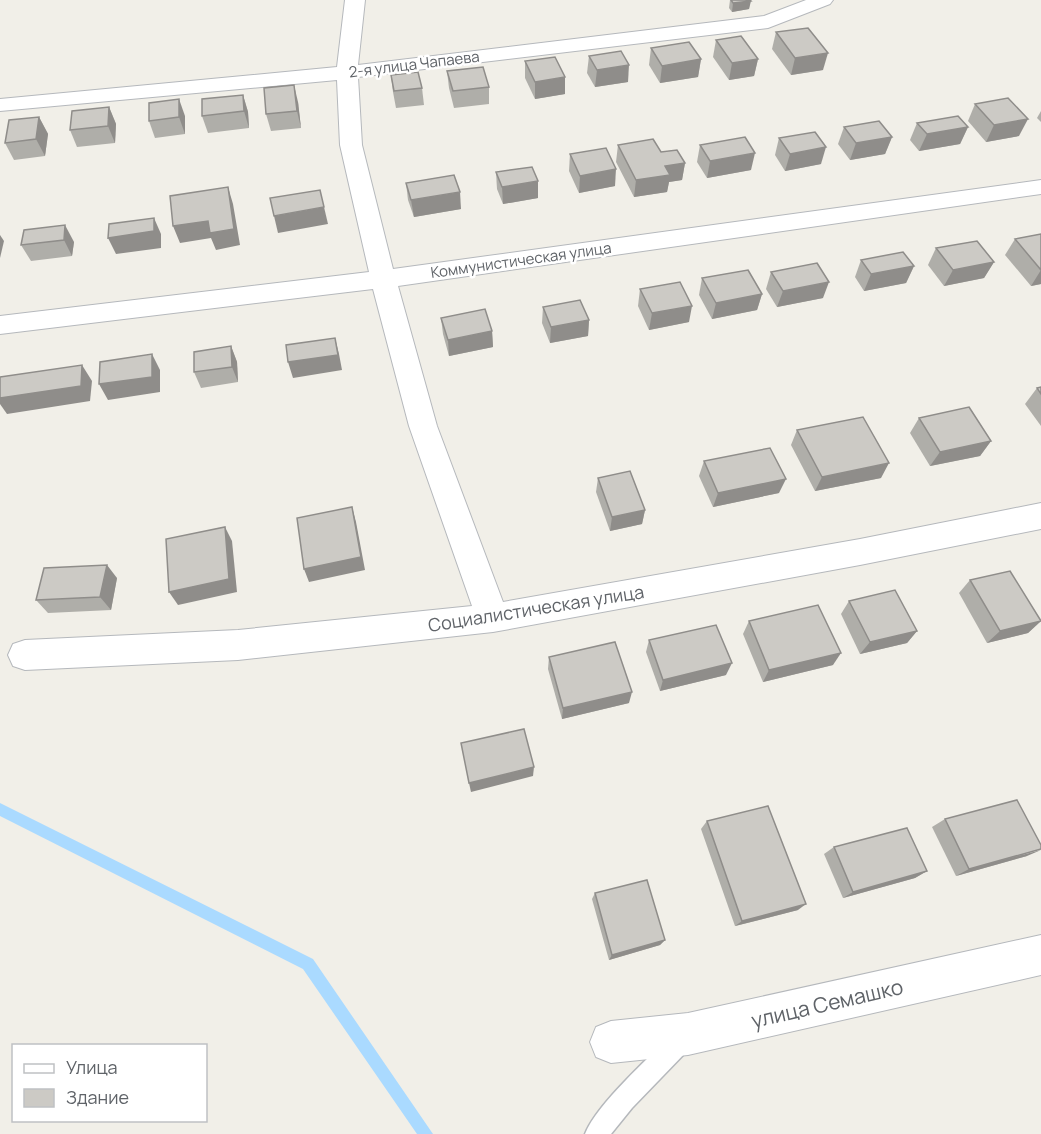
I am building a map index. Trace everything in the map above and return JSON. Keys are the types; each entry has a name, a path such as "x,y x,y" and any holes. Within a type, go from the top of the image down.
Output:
{"street":[{"path":"355,0 347,73 351,145 383,279 423,426 493,618"},
{"name":"2-я улица Чапаева","path":"0,105 347,73 768,22 823,0"},
{"name":"Коммунистическая улица","path":"0,325 383,279 1041,186"},
{"name":"Социалистическая улица","path":"25,655 238,645 493,618 860,552 1041,516"},
{"name":"улица Семашко","path":"611,1042 688,1034 1041,955"}],"lane":[{"path":"596,1134 624,1100 688,1034"}],"building":[{"path":"731,0 750,0 751,1 733,3"},
{"path":"808,28 828,53 795,58 776,32"},
{"path":"741,36 758,59 732,63 716,40"},
{"path":"689,42 701,59 662,66 651,48"},
{"path":"621,51 629,65 597,70 589,56"},
{"path":"555,57 565,77 535,82 525,61"},
{"path":"483,67 489,87 453,91 447,71"},
{"path":"418,72 422,88 394,91 391,75"},
{"path":"294,85 297,111 266,114 264,88"},
{"path":"243,95 244,111 202,116 202,99"},
{"path":"1008,98 1028,119 994,125 975,104"},
{"path":"179,99 179,117 149,121 149,103"},
{"path":"109,107 108,126 70,130 72,111"},
{"path":"958,116 968,127 927,134 917,123"},
{"path":"39,117 36,139 5,143 9,120"},
{"path":"879,121 892,137 856,143 844,127"},
{"path":"815,132 826,147 790,154 779,138"},
{"path":"745,137 755,153 710,161 700,145"},
{"path":"653,139 661,152 677,150 685,163 665,166 670,175 636,180 618,145"},
{"path":"606,148 616,169 580,176 570,154"},
{"path":"532,167 538,181 502,187 496,172"},
{"path":"454,175 460,192 411,200 406,183"},
{"path":"228,187 234,229 210,233 208,221 173,226 170,196"},
{"path":"320,190 324,207 274,216 270,198"},
{"path":"154,218 154,231 108,238 109,224"},
{"path":"65,225 64,240 21,245 24,230"},
{"path":"1041,234 1041,270 1015,239"},
{"path":"977,241 994,262 953,270 936,248"},
{"path":"903,252 914,266 871,274 861,260"},
{"path":"817,263 829,282 783,291 771,272"},
{"path":"748,270 762,294 716,303 702,278"},
{"path":"680,282 692,306 652,313 640,289"},
{"path":"580,300 589,320 551,327 543,307"},
{"path":"485,309 492,331 448,340 441,318"},
{"path":"335,338 338,355 288,362 286,345"},
{"path":"231,346 232,367 194,372 194,352"},
{"path":"152,354 152,377 99,384 100,362"},
{"path":"82,365 81,386 0,398 0,377"},
{"path":"969,407 991,441 940,452 919,418"},
{"path":"863,417 889,463 822,477 797,430"},
{"path":"770,448 786,479 718,493 704,461"},
{"path":"630,471 645,510 612,517 598,478"},
{"path":"352,507 361,557 304,569 297,518"},
{"path":"225,527 229,579 169,592 166,539"},
{"path":"107,565 100,597 36,600 44,568"},
{"path":"1010,571 1041,621 1000,631 970,580"},
{"path":"895,590 917,631 870,642 849,601"},
{"path":"818,605 841,653 769,670 749,621"},
{"path":"716,625 732,663 663,680 649,640"},
{"path":"615,642 632,692 563,708 549,657"},
{"path":"524,729 534,767 469,783 461,743"},
{"path":"1017,800 1041,849 969,869 945,819"},
{"path":"768,806 806,904 742,921 707,821"},
{"path":"907,828 927,871 853,892 834,847"},
{"path":"647,880 665,940 612,955 595,893"}],"waterway":[{"path":"0,809 308,964 426,1134"}]}
